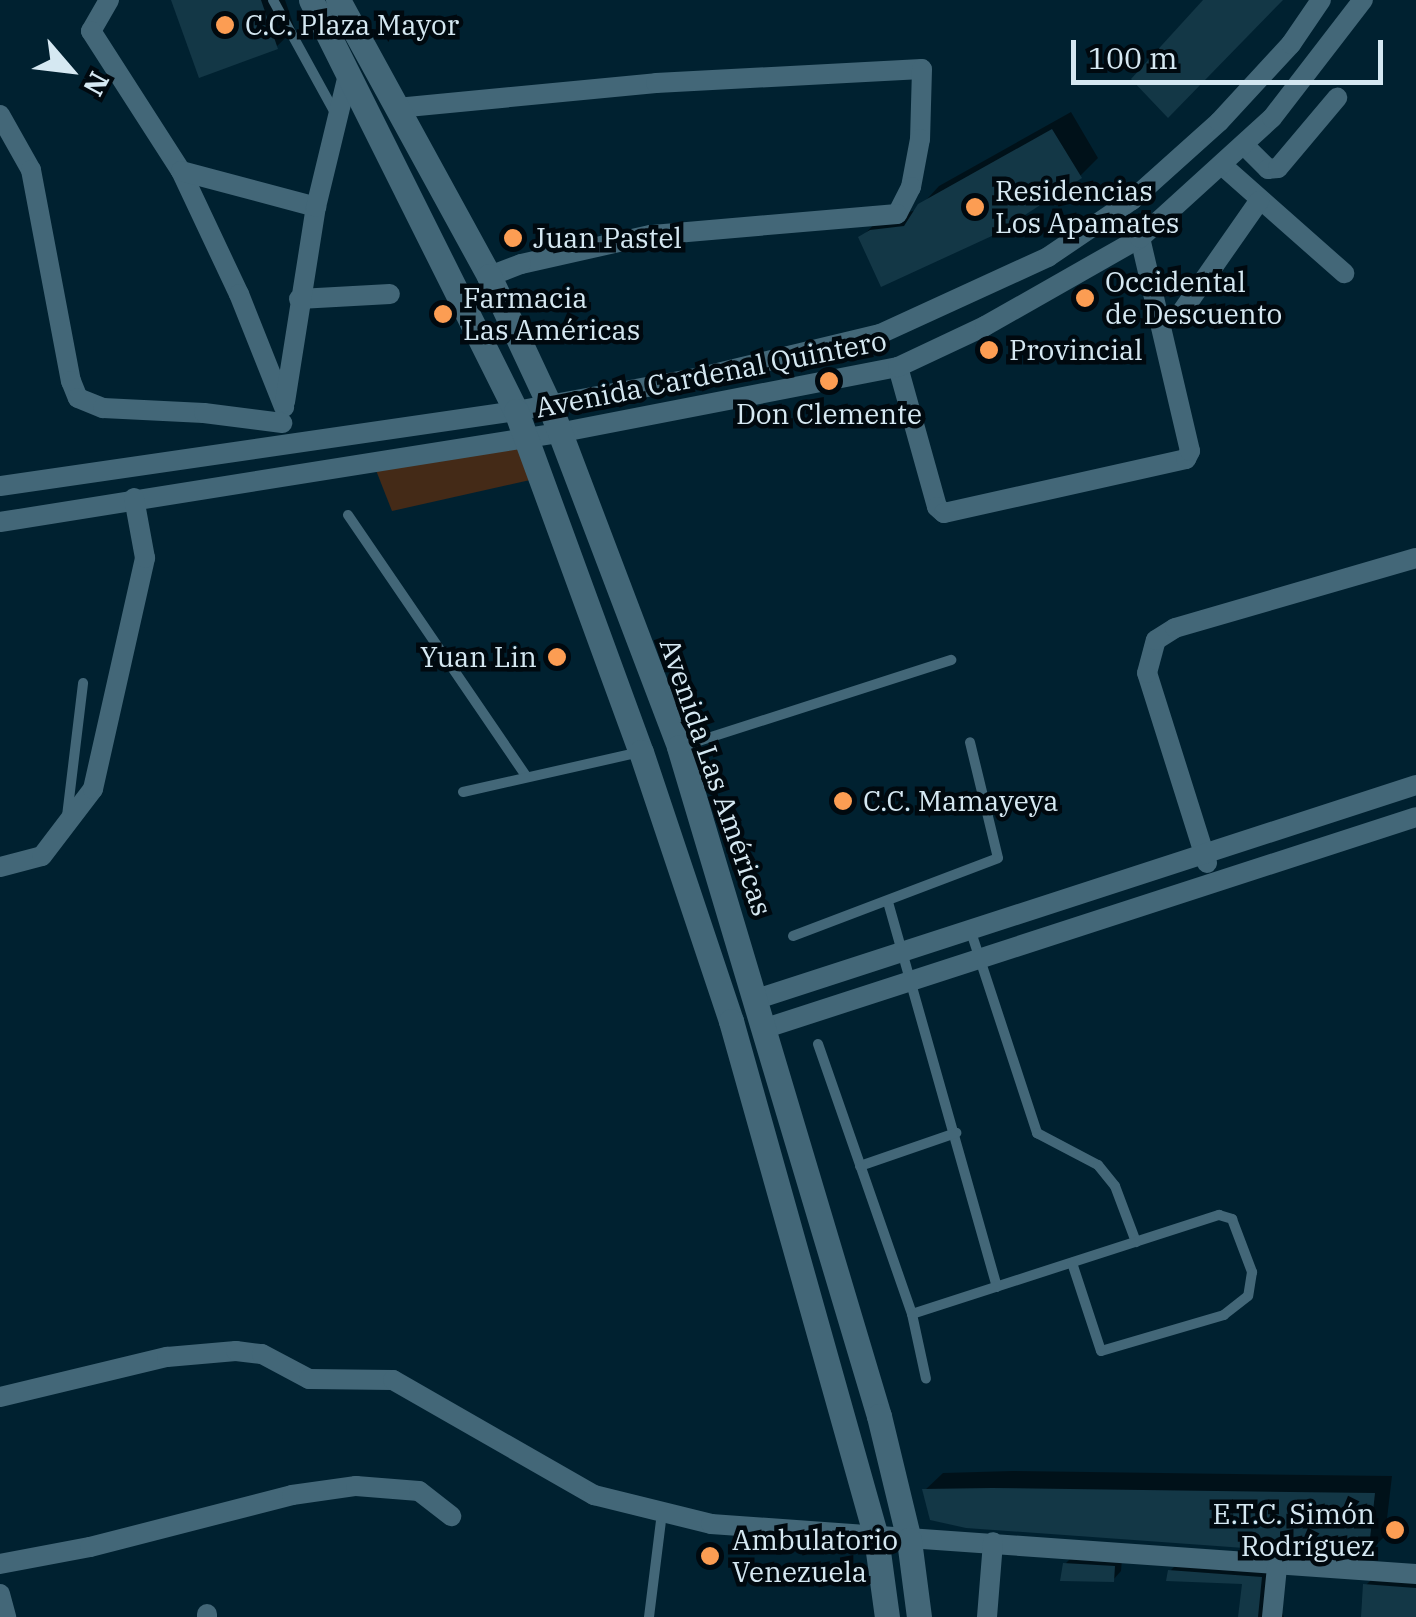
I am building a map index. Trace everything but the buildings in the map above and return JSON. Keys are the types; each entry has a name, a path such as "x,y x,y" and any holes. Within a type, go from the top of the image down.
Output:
{"street":[{"path":"110,0 91,31 181,171 239,294 283,415"},
{"path":"311,0 516,411 641,752 731,1021 876,1537 887,1617"},
{"name":"Avenida Las Américas","path":"338,0 489,276 549,404 679,747 879,1416 908,1540 919,1617"},
{"name":"Avenida Cardenal Quintero","path":"0,486 516,411 702,377 880,334 1048,257 1132,200 1219,122 1291,44 1321,0"},
{"name":"Avenida Cardenal Quintero","path":"0,522 526,439 898,367 1032,301 1140,238 1244,146 1318,63 1363,0"},
{"path":"398,108 656,83 922,69 920,140 910,187 897,214 650,235 522,264 489,276"},
{"path":"280,445 316,206 348,75"},
{"path":"1244,146 1268,170 1278,168 1337,98"},
{"path":"0,115 31,170 71,380 78,398 104,408 283,415"},
{"path":"1222,166 1344,273"},
{"path":"181,171 316,206"},
{"path":"1183,310 1259,201"},
{"path":"898,367 937,507 944,512 1186,459 1190,451 1140,238"},
{"path":"299,300 390,294"},
{"path":"0,867 42,856 93,789 145,558 134,498"},
{"path":"1213,882 1147,673 1156,640 1175,628 1416,558"},
{"path":"757,999 1416,785"},
{"path":"766,1028 981,962 1416,817"},
{"path":"0,1397 168,1357 236,1351 262,1354 309,1379 393,1380 594,1495 711,1524 1416,1574"},
{"path":"0,1564 292,1495 356,1486 419,1491 451,1516"},
{"path":"987,1617 993,1542"},
{"path":"1272,1617 1277,1567"},
{"path":"0,1594 6,1617"}],"lane":[{"path":"273,0 337,116"},
{"path":"348,515 526,776"},
{"path":"679,747 950,660"},
{"path":"66,826 83,682"},
{"path":"793,936 998,858 970,742"},
{"path":"462,792 641,752"},
{"path":"888,902 997,1287"},
{"path":"972,932 1037,1133 1098,1165 1116,1186 1136,1242"},
{"path":"818,1044 912,1314 926,1379"},
{"path":"860,1166 956,1133"},
{"path":"912,1314 1219,1215 1232,1218 1252,1272 1248,1296 1224,1316 1101,1351 1072,1263"},
{"path":"649,1617 662,1513"}],"shaded area":[{"path":"523,441 539,478 392,511 372,460"}],"place":[{"name":"C.C. Plaza Mayor","path":"225,25"},
{"name":"Residencias Los Apamates","path":"975,207"},
{"name":"Juan Pastel","path":"513,238"},
{"name":"Occidental de Descuento","path":"1085,298"},
{"name":"Farmacia Las Américas","path":"443,314"},
{"name":"Provincial","path":"989,350"},
{"name":"Don Clemente","path":"829,381"},
{"name":"Yuan Lin","path":"557,657"},
{"name":"C.C. Mamayeya","path":"843,801"},
{"name":"E.T.C. Simón Rodríguez","path":"1395,1530"},
{"name":"Ambulatorio Venezuela","path":"710,1556"}]}
